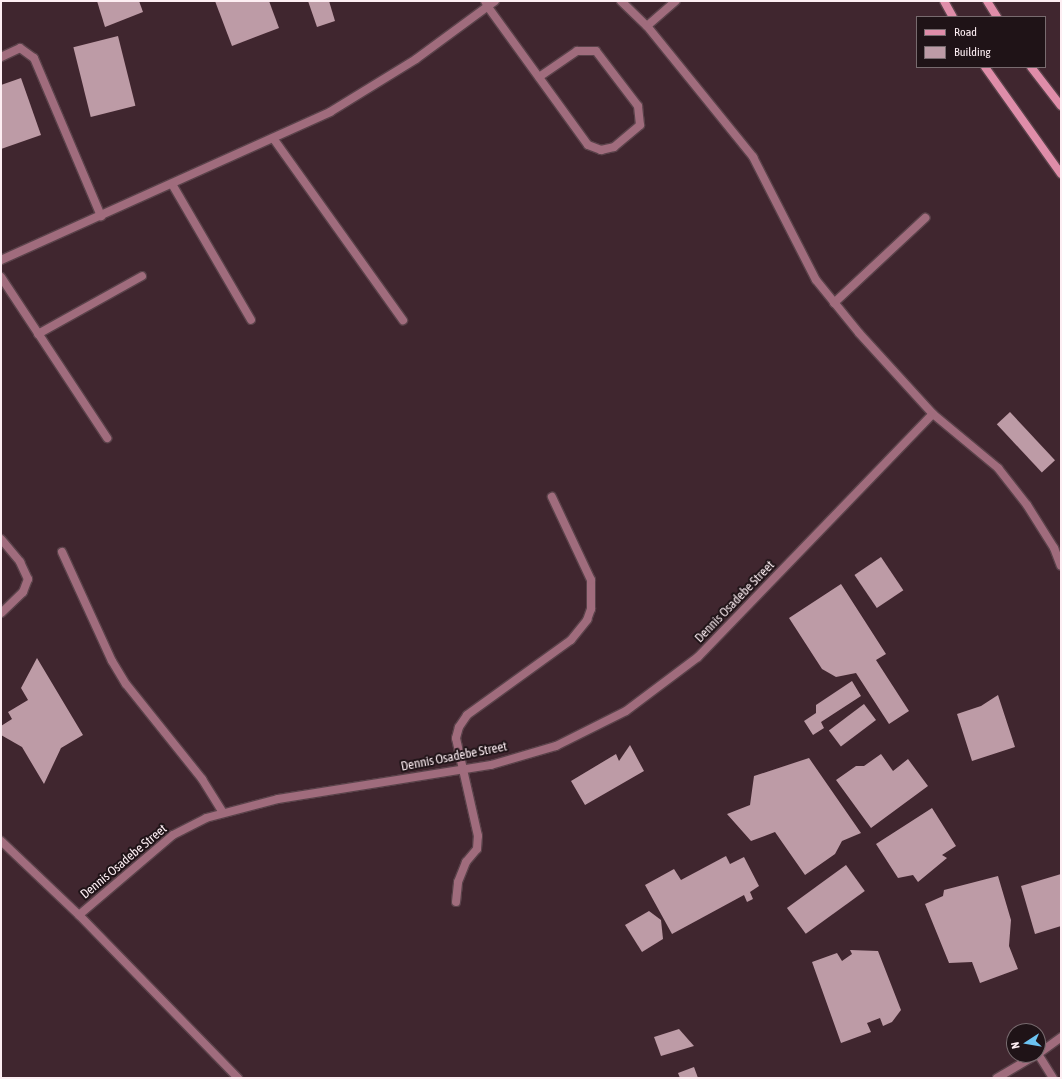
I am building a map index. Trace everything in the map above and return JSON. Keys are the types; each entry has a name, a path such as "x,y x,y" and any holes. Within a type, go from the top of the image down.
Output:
{"street":[{"path":"1,260 330,112 410,63 487,4 495,1"},
{"path":"621,1 647,26 753,157 816,280 933,414 998,468 1027,505 1054,548 1061,566"},
{"path":"647,26 676,1"},
{"path":"944,1 952,16"},
{"path":"987,1 996,16"},
{"path":"487,4 588,145 600,150 614,147 640,125 642,116 638,106 596,51 577,51 539,76"},
{"path":"1,57 20,48 34,58 101,216"},
{"path":"986,68 1061,174"},
{"path":"1032,68 1061,106"},
{"path":"273,138 403,320"},
{"path":"172,184 250,320"},
{"path":"834,302 925,218"},
{"path":"38,334 142,276"},
{"path":"1,277 107,438"},
{"name":"Dennis Osadebe Street","path":"79,915 173,834 223,812 278,799 491,765 556,746 626,711 692,662 933,414"},
{"path":"456,902 458,882 466,862 477,849 478,836 465,769 456,738 467,715 570,640 587,620 591,609 591,580 552,497"},
{"path":"1,539 20,562 28,579 23,592 1,613"},
{"path":"62,552 112,661 126,684 202,779 223,812"},
{"path":"1,841 79,915 238,1078"},
{"path":"1046,1048 1061,1037"},
{"path":"996,1078 1022,1063"},
{"path":"1043,1063 1052,1078"}],"building":[{"path":"97,1 139,1 143,12 105,27"},
{"path":"215,1 269,1 279,28 232,46"},
{"path":"308,1 329,1 335,21 317,27"},
{"path":"118,36 135,106 91,117 73,47"},
{"path":"21,78 41,135 1,149 1,85"},
{"path":"1010,412 1055,460 1042,473 997,424"},
{"path":"881,557 903,590 877,608 854,575"},
{"path":"841,584 886,654 876,660 909,711 889,724 856,673 836,677 822,669 789,618"},
{"path":"37,658 83,735 61,748 44,784 22,747 1,735 1,726 12,719 8,712 28,700 21,688"},
{"path":"852,681 861,696 821,722 824,728 813,735 804,721 816,713 816,705"},
{"path":"998,695 1015,747 972,761 957,714 981,706"},
{"path":"864,704 876,720 841,746 829,730"},
{"path":"630,745 644,771 585,805 571,781 616,754 619,761"},
{"path":"881,754 893,771 908,759 928,786 871,828 836,780 856,766 864,766"},
{"path":"809,758 861,833 842,841 835,854 805,875 775,832 751,841 727,814 750,805 754,776"},
{"path":"932,808 956,846 942,855 947,858 918,882 913,875 898,878 876,844"},
{"path":"726,856 730,864 744,857 759,886 750,892 753,899 747,902 744,895 672,934 645,885 674,869 681,880"},
{"path":"846,865 865,891 806,934 787,908"},
{"path":"1061,874 1061,926 1035,934 1021,886"},
{"path":"998,876 1011,920 1009,946 1018,969 980,983 972,962 949,963 925,904 943,896 944,890"},
{"path":"649,911 661,920 663,939 642,952 625,925"},
{"path":"850,950 878,951 901,1010 892,1022 883,1026 880,1018 867,1023 871,1032 841,1043 812,962 837,953 842,961 852,954"},
{"path":"679,1029 694,1046 661,1056 654,1037"},
{"path":"694,1067 698,1078 680,1078 678,1073"}]}
